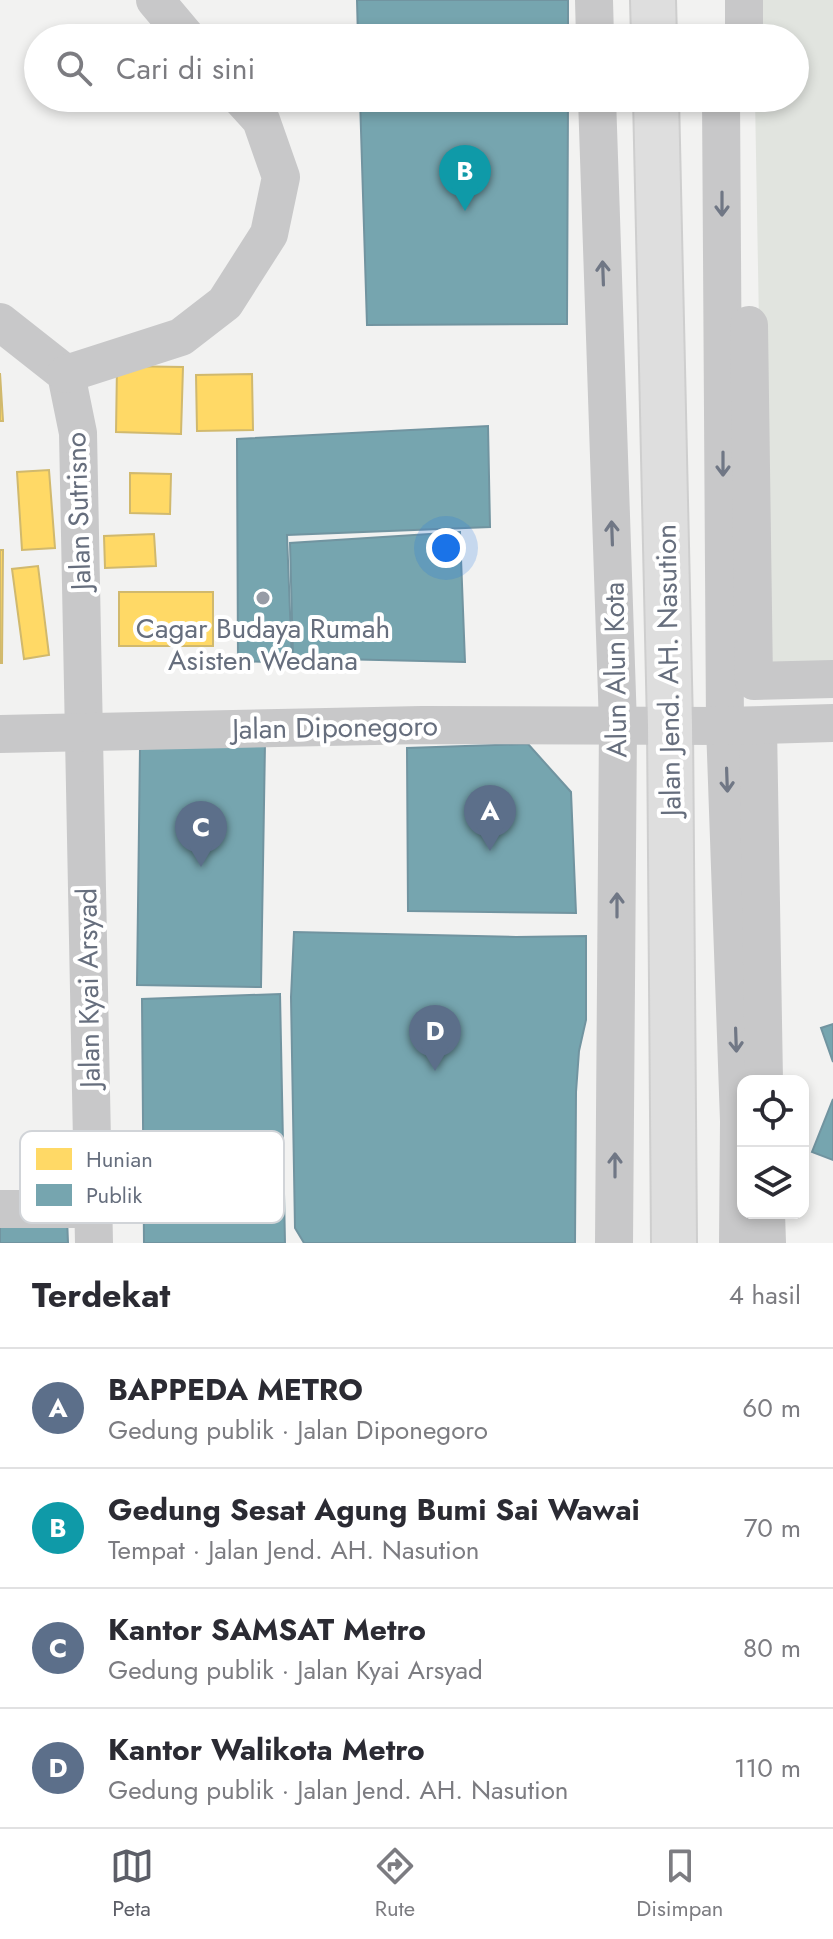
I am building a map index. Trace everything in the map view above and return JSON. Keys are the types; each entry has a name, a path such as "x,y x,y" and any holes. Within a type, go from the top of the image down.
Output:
{"highway":[{"path":"653,0 654,24"},
{"name":"Jalan Jend. AH. Nasution","path":"656,112 670,725 674,1243"}],"street":[{"path":"155,0 175,24"},
{"path":"594,0 595,24"},
{"path":"720,0 720,24"},
{"path":"744,0 744,24"},
{"path":"0,322 66,374 181,337 225,303 269,234 281,177 261,120 254,112"},
{"name":"Alun Alun Kota","path":"597,112 618,725 614,1243"},
{"path":"721,112 743,726 764,1075"},
{"path":"745,112 754,681 833,679"},
{"name":"Jalan Sutrisno","path":"66,374 78,433 83,733"},
{"name":"Jalan Diponegoro","path":"0,734 422,725 743,726 833,723"},
{"path":"738,1243 743,726"},
{"name":"Jalan Kyai Arsyad","path":"83,733 91,1131"},
{"path":"0,1209 20,1213"},
{"path":"766,1219 767,1243"}],"shaded area":[{"path":"754,0 833,0 833,661 765,663 755,112 809,112 809,24 754,24"}],"building: Hunian":[{"path":"117,366 183,367 181,434 116,432"},
{"path":"0,373 3,421 0,421"},
{"path":"252,374 253,430 197,431 196,375"},
{"path":"49,470 55,548 22,550 17,472"},
{"path":"130,473 171,474 170,514 130,513"},
{"path":"154,534 156,566 105,568 104,536"},
{"path":"0,550 3,550 2,663 0,663"},
{"path":"38,566 49,655 24,659 12,569"},
{"path":"119,592 213,592 213,646 119,646"}],"building: Publik":[{"path":"357,0 568,0 568,24 358,24"},
{"path":"360,112 568,112 567,324 367,325"},
{"name":"Cagar Budaya Rumah Asisten Wedana","path":"488,426 490,527 287,535 292,663 238,661 237,439"},
{"path":"460,532 465,662 293,658 290,543"},
{"path":"265,743 261,987 137,985 140,748"},
{"path":"528,744 571,792 576,913 408,911 407,748"},
{"path":"294,932 586,936 586,1020 579,1051 576,1092 575,1243 304,1243 295,1228 291,997"},
{"path":"280,994 283,1131 143,1131 142,999"},
{"path":"833,1024 833,1062 821,1028"},
{"path":"833,1099 833,1160 812,1152"},
{"path":"284,1193 285,1243 144,1243 144,1223 284,1223"},
{"path":"0,1220 67,1223 68,1243 0,1243"}],"place":[{"name":"Gedung Sesat Agung Bumi Sai Wawai","path":"465,211"},
{"name":"Cagar Budaya Rumah Asisten Wedana","path":"263,598"},
{"name":"BAPPEDA METRO","path":"490,851"},
{"name":"Kantor SAMSAT Metro","path":"201,867"},
{"name":"Kantor Walikota Metro","path":"435,1071"}]}
